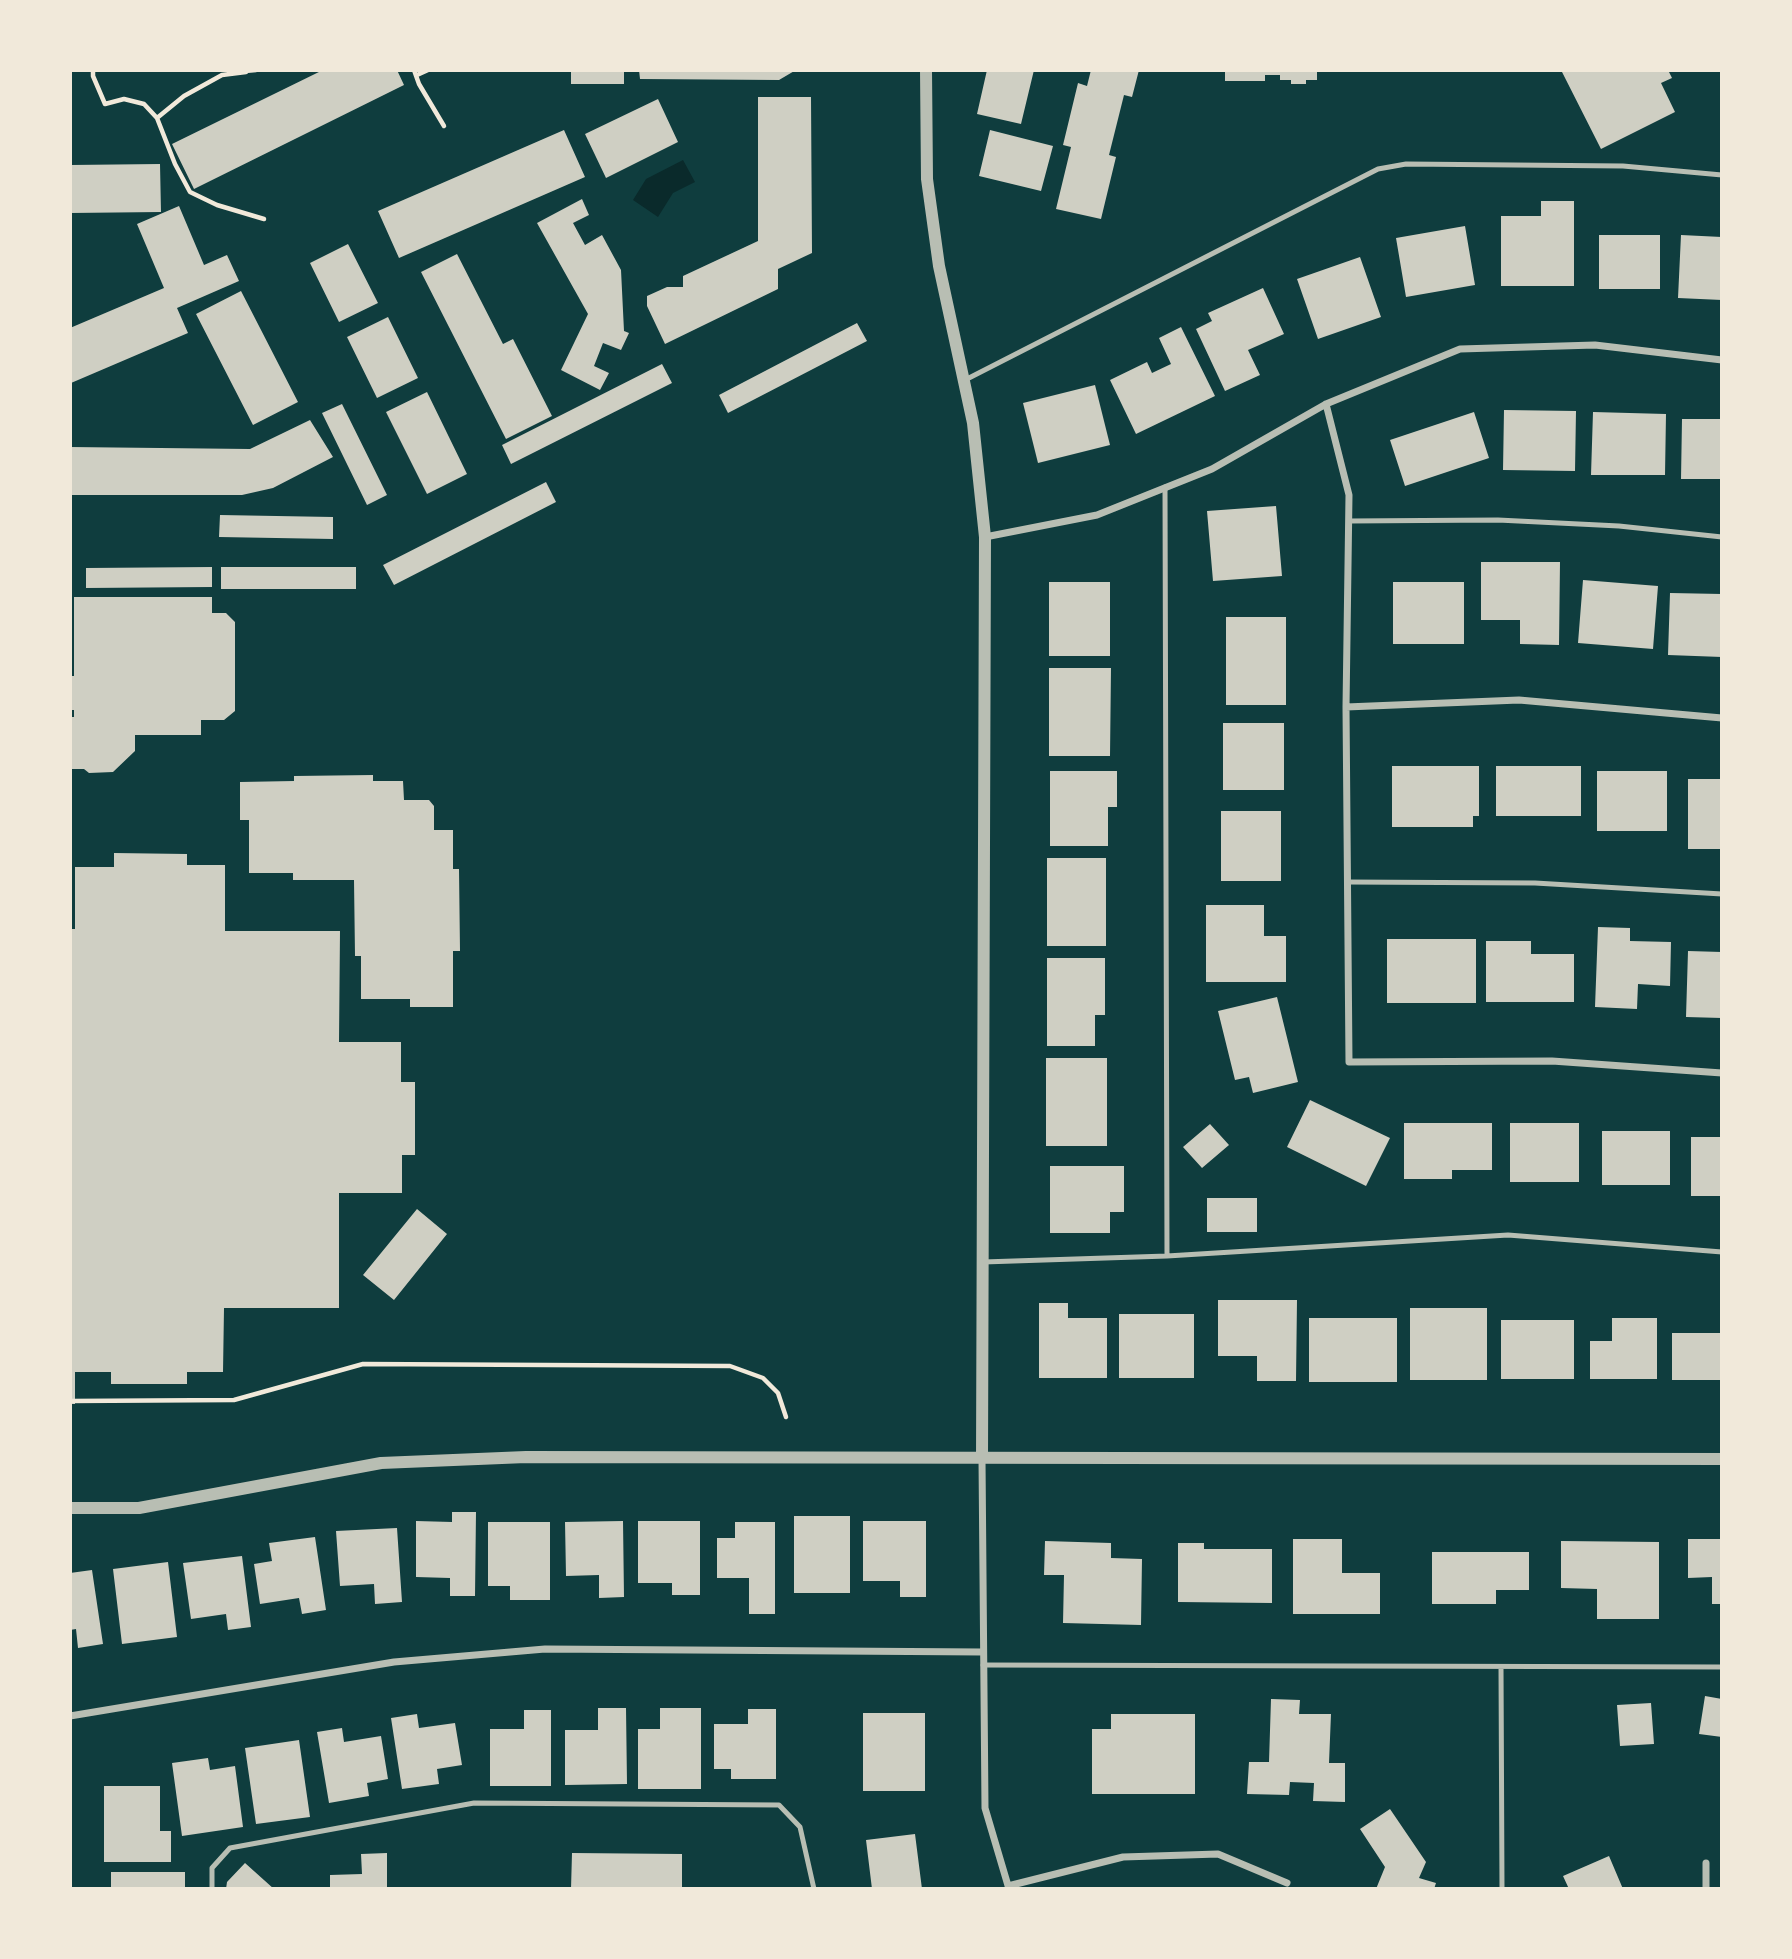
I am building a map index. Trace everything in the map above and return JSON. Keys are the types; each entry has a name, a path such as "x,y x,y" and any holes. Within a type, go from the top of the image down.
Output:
{"street":[{"path":"926,70 927,179 939,266 972,423 985,537 982,1459 985,1808 1009,1888 1123,1857 1218,1854 1287,1883"},
{"path":"985,537 1097,514 1212,469 1326,404 1460,349 1594,345 1722,360"},
{"path":"1326,404 1349,495 1346,707 1349,1062 1552,1061 1722,1073"},
{"path":"1346,707 1519,700 1722,719"},
{"path":"70,1508 139,1508 382,1463 526,1457 1722,1459"},
{"path":"70,1716 394,1662 545,1649 982,1652"},
{"path":"1706,1863 1706,1889"}],"lane":[{"path":"964,380 1378,169 1406,164 1623,166 1722,175"},
{"path":"1165,487 1167,1256"},
{"path":"1349,521 1498,520 1619,526 1722,537"},
{"path":"1347,882 1535,883 1722,894"},
{"path":"983,1262 1167,1256 1508,1235 1722,1252"},
{"path":"983,1665 1722,1667"},
{"path":"1501,1667 1502,1889"},
{"path":"212,1889 212,1868 230,1848 474,1803 779,1805 800,1827 814,1889"}],"path":[{"path":"93,70 105,104 124,99 144,104 157,118 175,164 190,192 217,205 264,219"},
{"path":"157,118 184,96 222,75 256,70"},
{"path":"428,70 416,73 419,84 444,126"},
{"path":"70,1401 234,1400 363,1364 730,1366 763,1378 778,1394 786,1417"}],"water":[{"path":"683,160 695,182 673,193 658,217 633,200 646,179"}],"building":[{"path":"323,70 397,70 404,85 194,189 172,144"},
{"path":"571,70 624,70 624,84 571,84"},
{"path":"639,70 796,70 779,80 640,79"},
{"path":"987,70 1034,70 1021,124 977,114"},
{"path":"1091,70 1139,70 1132,97 1124,95 1109,155 1116,157 1101,219 1056,209 1071,147 1063,145 1078,83 1087,86"},
{"path":"1225,70 1317,70 1317,80 1306,80 1306,84 1291,84 1291,80 1280,80 1280,75 1265,75 1265,81 1225,81"},
{"path":"1561,70 1668,70 1672,78 1661,83 1675,112 1601,149"},
{"path":"758,97 811,97 812,253 778,269 778,289 665,344 647,306 647,296 667,287 683,287 683,276 758,241"},
{"path":"658,99 678,142 606,178 585,134"},
{"path":"564,130 585,177 399,258 378,211"},
{"path":"990,130 1053,146 1041,191 979,176"},
{"path":"160,164 161,212 70,213 70,165"},
{"path":"582,199 589,215 573,223 585,245 602,235 621,270 624,331 629,333 621,350 603,343 594,366 609,373 600,390 561,370 588,314 537,223"},
{"path":"1541,201 1574,201 1574,286 1501,286 1501,216 1541,216"},
{"path":"179,206 204,265 227,255 239,281 177,308 188,333 71,383 70,328 164,288 137,224"},
{"path":"1465,226 1475,285 1406,297 1396,238"},
{"path":"1599,235 1660,235 1660,289 1599,289"},
{"path":"1681,235 1722,237 1722,300 1678,298"},
{"path":"348,244 378,303 339,322 310,263"},
{"path":"457,254 503,344 513,339 552,416 506,439 421,272"},
{"path":"1360,257 1381,317 1318,339 1297,279"},
{"path":"1263,288 1284,334 1248,350 1260,375 1225,391 1196,329 1212,321 1208,313"},
{"path":"241,291 298,402 253,425 196,314"},
{"path":"388,317 418,378 377,398 347,337"},
{"path":"857,323 867,341 728,413 719,395"},
{"path":"1181,327 1215,396 1136,434 1110,380 1147,362 1152,373 1171,364 1159,338"},
{"path":"662,364 672,383 511,464 502,445"},
{"path":"1095,385 1110,445 1038,463 1023,403"},
{"path":"427,392 467,474 427,494 386,412"},
{"path":"342,404 387,495 367,505 322,413"},
{"path":"1504,410 1576,411 1575,471 1503,470"},
{"path":"1474,412 1489,458 1405,486 1390,440"},
{"path":"1593,412 1666,414 1665,475 1591,475"},
{"path":"1682,419 1722,419 1722,479 1681,479"},
{"path":"310,420 333,457 273,488 242,495 70,495 70,447 250,449"},
{"path":"546,482 556,502 394,585 383,565"},
{"path":"1276,506 1282,576 1213,581 1207,511"},
{"path":"220,515 333,517 333,539 219,537"},
{"path":"1481,562 1560,562 1559,645 1520,644 1520,620 1481,620"},
{"path":"212,567 212,587 86,588 86,568"},
{"path":"221,567 356,567 356,589 221,589"},
{"path":"1583,580 1658,586 1653,649 1578,643"},
{"path":"1049,582 1110,582 1110,656 1049,656"},
{"path":"1393,582 1464,582 1464,644 1393,644"},
{"path":"1670,593 1722,594 1722,657 1668,655"},
{"path":"74,597 212,597 212,613 226,613 235,622 235,711 224,720 201,720 201,735 135,735 135,751 113,772 89,773 84,769 70,769 70,717 74,717 74,710 70,710 70,676 74,676"},
{"path":"1226,617 1286,617 1286,705 1226,705"},
{"path":"1049,668 1111,668 1110,756 1049,756"},
{"path":"1223,723 1284,723 1284,790 1223,790"},
{"path":"1392,766 1479,766 1479,816 1473,816 1473,827 1392,827"},
{"path":"1496,766 1581,766 1581,816 1496,816"},
{"path":"1050,771 1117,771 1117,807 1108,807 1108,846 1050,846"},
{"path":"1597,771 1667,771 1667,831 1597,831"},
{"path":"373,775 373,781 403,781 404,800 429,800 434,806 434,830 453,830 453,869 459,869 460,951 453,951 453,1007 410,1007 410,999 361,999 361,956 355,956 354,880 293,880 293,873 249,873 249,820 240,820 240,782 294,781 294,776"},
{"path":"1688,779 1722,779 1722,849 1688,849"},
{"path":"1221,811 1281,811 1281,881 1221,881"},
{"path":"114,853 187,854 187,865 225,865 225,931 340,931 339,1042 401,1042 401,1082 415,1082 415,1155 402,1155 402,1193 339,1193 339,1308 224,1308 223,1372 187,1372 187,1384 111,1384 111,1372 75,1372 75,1404 70,1404 70,929 75,929 75,867 114,867"},
{"path":"1047,858 1106,858 1106,946 1047,946"},
{"path":"1206,905 1264,905 1264,936 1286,936 1286,982 1206,982"},
{"path":"1598,927 1630,928 1630,941 1671,942 1670,986 1638,984 1637,1009 1595,1007"},
{"path":"1387,939 1476,939 1476,1003 1387,1003"},
{"path":"1486,941 1531,941 1531,954 1574,954 1574,1002 1486,1002"},
{"path":"1688,951 1722,952 1722,1018 1686,1017"},
{"path":"1047,958 1105,958 1105,1015 1095,1015 1095,1046 1047,1046"},
{"path":"1277,997 1298,1082 1253,1093 1249,1077 1235,1080 1218,1011"},
{"path":"1046,1058 1107,1058 1107,1146 1046,1146"},
{"path":"1310,1100 1390,1138 1366,1186 1287,1147"},
{"path":"1404,1123 1492,1123 1492,1170 1452,1170 1452,1179 1404,1179"},
{"path":"1510,1123 1579,1123 1579,1182 1510,1182"},
{"path":"1210,1124 1229,1145 1202,1168 1183,1147"},
{"path":"1602,1131 1670,1131 1670,1185 1602,1185"},
{"path":"1691,1137 1722,1137 1722,1196 1691,1196"},
{"path":"1050,1166 1124,1166 1124,1212 1110,1212 1110,1233 1050,1233"},
{"path":"1207,1198 1257,1198 1257,1232 1207,1232"},
{"path":"417,1209 447,1234 394,1300 363,1275"},
{"path":"1218,1300 1297,1300 1296,1381 1257,1381 1257,1356 1218,1356"},
{"path":"1039,1303 1068,1303 1068,1318 1107,1318 1107,1378 1039,1378"},
{"path":"1410,1308 1487,1308 1487,1380 1410,1380"},
{"path":"1119,1314 1194,1314 1194,1378 1119,1378"},
{"path":"1309,1318 1397,1318 1397,1382 1309,1382"},
{"path":"1612,1318 1657,1318 1657,1379 1590,1379 1590,1341 1612,1341"},
{"path":"1501,1320 1574,1320 1574,1379 1501,1379"},
{"path":"1672,1333 1722,1333 1722,1380 1672,1380"},
{"path":"452,1512 476,1512 475,1596 450,1596 450,1578 416,1577 416,1521 452,1522"},
{"path":"794,1516 850,1516 850,1593 794,1593"},
{"path":"623,1521 624,1597 599,1598 599,1575 566,1576 565,1522"},
{"path":"638,1521 700,1521 700,1595 672,1595 672,1583 638,1583"},
{"path":"863,1521 926,1521 926,1597 900,1597 900,1581 863,1581"},
{"path":"488,1522 550,1522 550,1600 510,1600 510,1586 488,1586"},
{"path":"735,1522 775,1522 775,1614 749,1614 749,1578 717,1578 717,1538 735,1538"},
{"path":"397,1528 402,1602 375,1604 374,1584 340,1586 336,1531"},
{"path":"315,1537 326,1610 302,1614 299,1598 260,1604 254,1564 272,1561 269,1543"},
{"path":"1293,1539 1342,1539 1342,1573 1380,1573 1380,1614 1293,1614"},
{"path":"1688,1539 1722,1539 1722,1604 1712,1604 1712,1577 1688,1578"},
{"path":"1045,1541 1111,1543 1111,1558 1142,1559 1141,1625 1063,1623 1064,1575 1044,1575"},
{"path":"1561,1541 1659,1542 1659,1619 1597,1619 1597,1589 1561,1588"},
{"path":"1178,1543 1204,1543 1204,1549 1272,1549 1272,1603 1178,1602"},
{"path":"1432,1552 1529,1552 1529,1590 1496,1590 1496,1604 1432,1604"},
{"path":"242,1556 251,1627 228,1630 226,1614 191,1619 183,1563"},
{"path":"168,1562 177,1637 122,1644 113,1569"},
{"path":"92,1570 103,1644 78,1648 76,1629 70,1630 70,1573"},
{"path":"1705,1696 1722,1699 1722,1737 1699,1734"},
{"path":"1271,1699 1300,1700 1299,1714 1331,1714 1329,1763 1345,1763 1345,1802 1313,1801 1314,1783 1290,1782 1289,1795 1247,1794 1249,1762 1269,1762"},
{"path":"1651,1703 1654,1744 1620,1746 1617,1705"},
{"path":"598,1708 626,1708 627,1784 565,1785 565,1730 598,1730"},
{"path":"660,1708 701,1708 701,1789 638,1789 638,1729 660,1729"},
{"path":"748,1709 776,1709 776,1779 731,1779 731,1769 714,1769 714,1724 748,1724"},
{"path":"524,1710 551,1710 551,1786 490,1786 490,1729 524,1729"},
{"path":"863,1713 925,1713 925,1791 863,1791"},
{"path":"417,1714 419,1728 455,1723 462,1765 437,1769 439,1784 402,1789 391,1718"},
{"path":"1111,1714 1195,1714 1195,1794 1092,1794 1092,1729 1111,1729"},
{"path":"342,1728 344,1742 381,1736 388,1779 367,1783 369,1796 329,1803 317,1732"},
{"path":"299,1740 310,1817 256,1824 245,1748"},
{"path":"208,1758 210,1770 235,1766 243,1827 182,1836 172,1763"},
{"path":"104,1786 160,1786 160,1831 171,1831 171,1862 104,1862"},
{"path":"1390,1809 1426,1862 1419,1878 1436,1883 1434,1889 1376,1889 1385,1867 1360,1829"},
{"path":"915,1834 922,1889 872,1889 866,1840"},
{"path":"387,1853 387,1889 330,1889 330,1875 362,1874 361,1854"},
{"path":"572,1853 682,1854 682,1889 571,1889"},
{"path":"1609,1856 1623,1889 1569,1889 1563,1876"},
{"path":"245,1863 274,1889 226,1889 227,1882"},
{"path":"111,1872 185,1872 185,1889 111,1889"}]}
